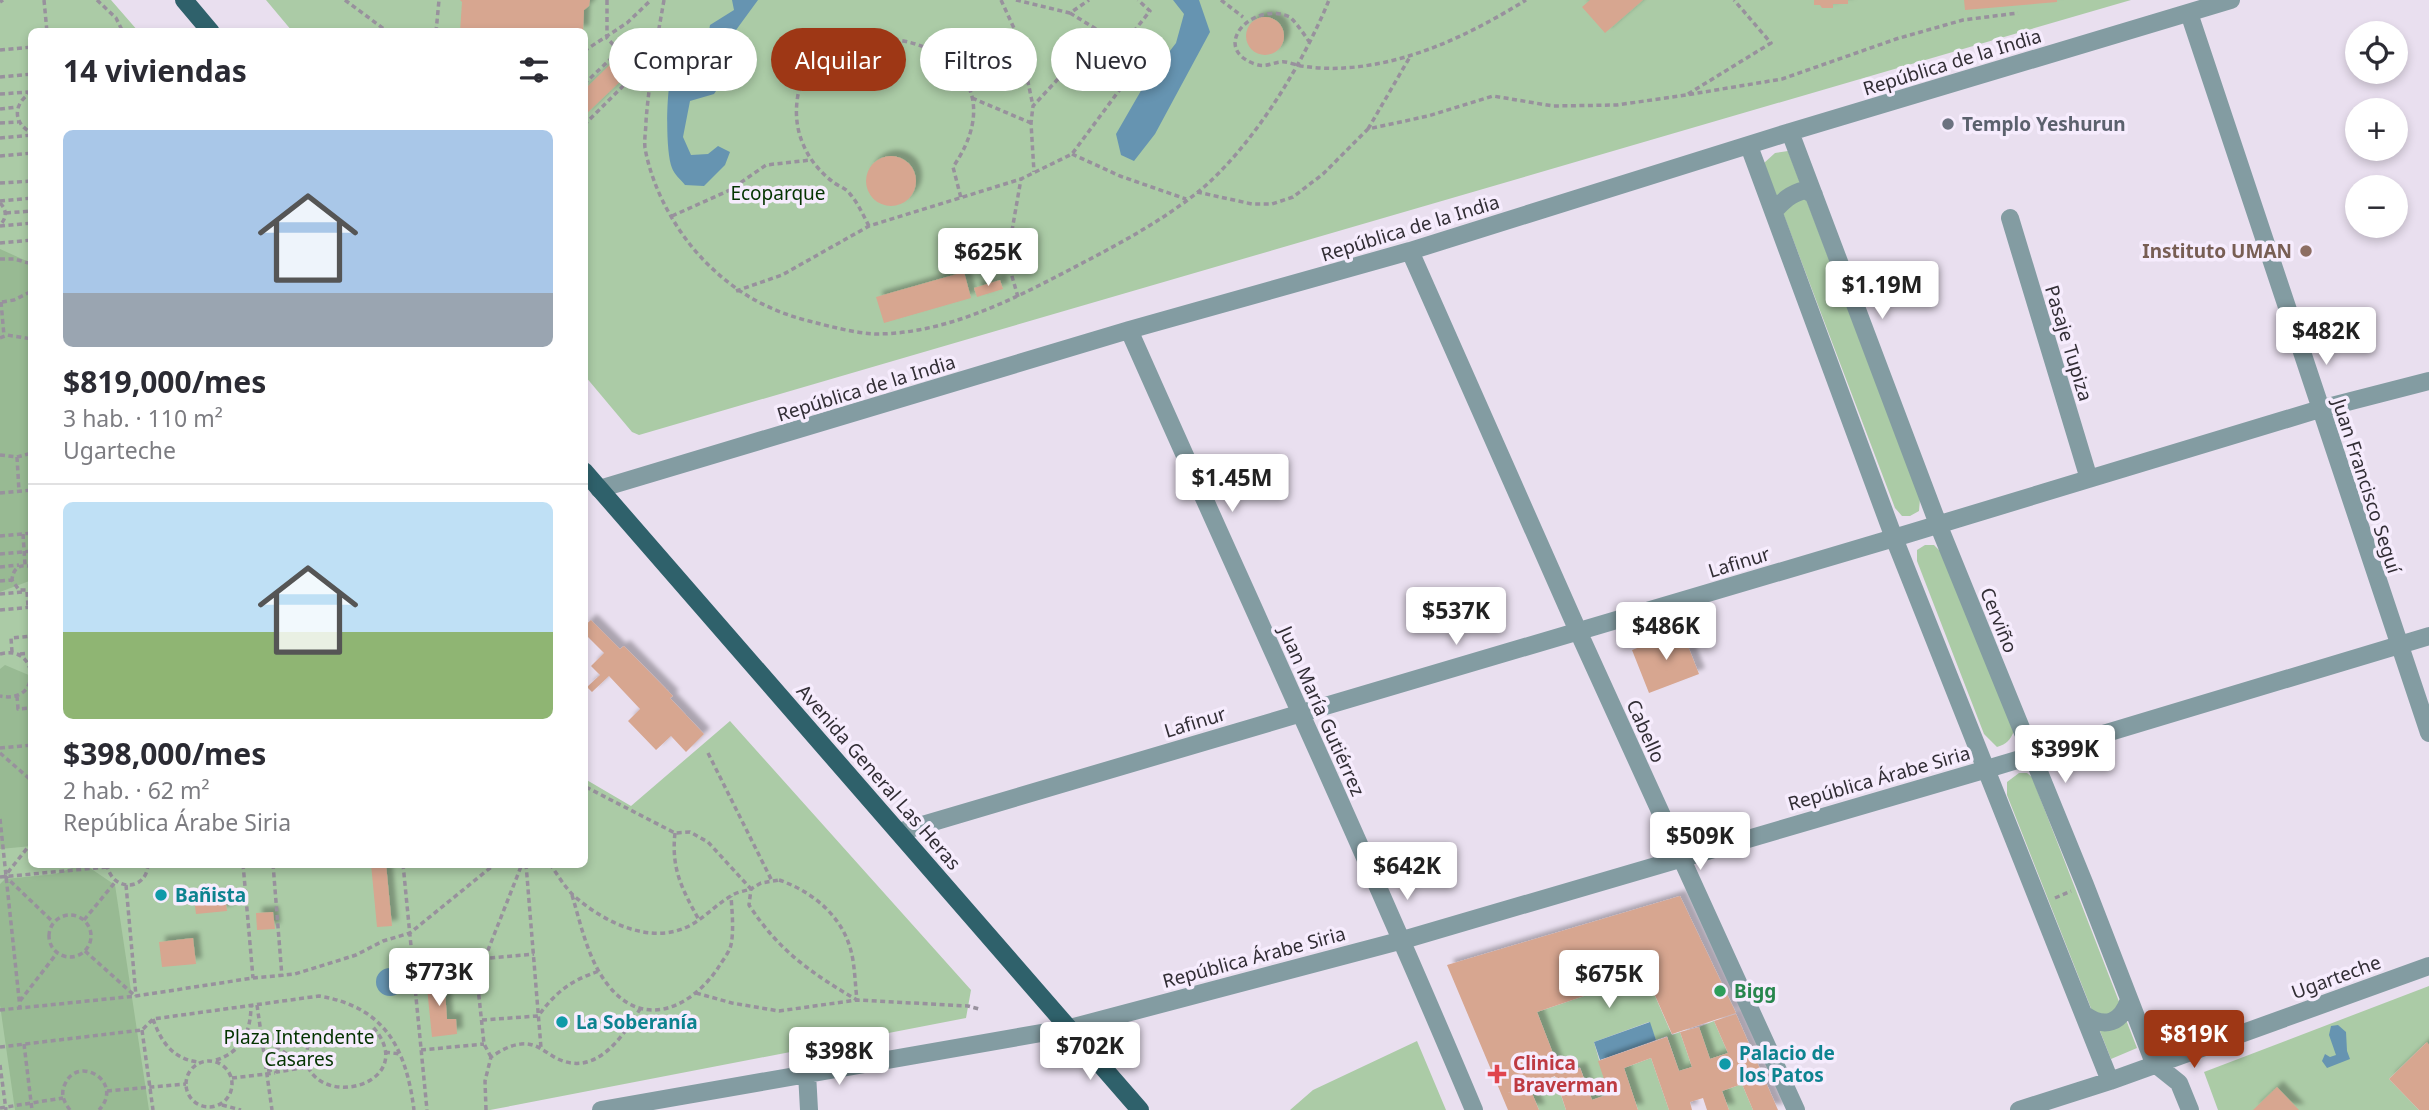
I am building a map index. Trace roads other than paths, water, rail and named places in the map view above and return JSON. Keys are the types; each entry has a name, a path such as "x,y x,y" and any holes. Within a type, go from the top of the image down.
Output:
{"main road":[{"path":"184,0 208,28"},
{"name":"Avenida General Las Heras","path":"588,476 1140,1110"}],"street":[{"name":"República de la India","path":"599,489 1129,330 1410,251 1790,132 2231,0"},
{"name":"Juan Francisco Seguí","path":"2189,13 2429,733"},
{"name":"Cerviño","path":"1790,132 1938,524 2085,885 2154,1063 2179,1083 2190,1110"},
{"path":"1749,146 1894,538 2109,1081"},
{"path":"1774,211 1786,197 1798,192 1805,190 1814,195"},
{"name":"Pasaje Tupiza","path":"2010,218 2089,479"},
{"name":"Cabello","path":"1410,251 1680,858 1796,1110"},
{"name":"Juan María Gutiérrez","path":"1129,330 1403,940 1474,1110"},
{"name":"Lafinur","path":"899,832 2320,409 2429,381"},
{"name":"República Árabe Siria","path":"601,1110 1070,1028 1403,940 2429,636"},
{"name":"Ugarteche","path":"2019,1110 2109,1081 2429,966"},
{"path":"2085,1015 2095,1022 2117,1020 2125,1012 2129,1000"},
{"path":"807,1073 809,1110"}],"water":[{"path":"732,0 758,0 738,28 709,28 710,25 734,10"},
{"path":"1173,0 1199,0 1210,32 1155,134 1134,161 1121,155 1116,134 1141,91 1171,91 1171,50 1176,43 1184,14"},
{"path":"669,91 716,91 690,101 683,137 691,155 708,154 718,146 730,152 725,165 704,186 685,185 673,170 668,148"},
{"path":"390,968 400,972 404,982 400,992 390,996 380,992 376,982 380,972"},
{"path":"1650,1022 1656,1040 1600,1060 1594,1042"},
{"path":"2338,1025 2346,1032 2350,1059 2327,1068 2322,1061 2325,1054 2330,1057 2336,1055 2329,1035 2331,1026"}],"place":[{"name":"Templo Yeshurun","path":"1948,124"},
{"name":"Instituto UMAN","path":"2306,251"},
{"name":"Bañista","path":"161,895"},
{"name":"Bigg","path":"1720,991"},
{"name":"La Soberanía","path":"562,1022"},
{"name":"Palacio de los Patos","path":"1725,1064"},
{"name":"Clinica Braverman","path":"1497,1074"}],"park label":[{"name":"Ecoparque","path":"778,193"},
{"name":"Plaza Intendente Casares","path":"299,1048"}]}
